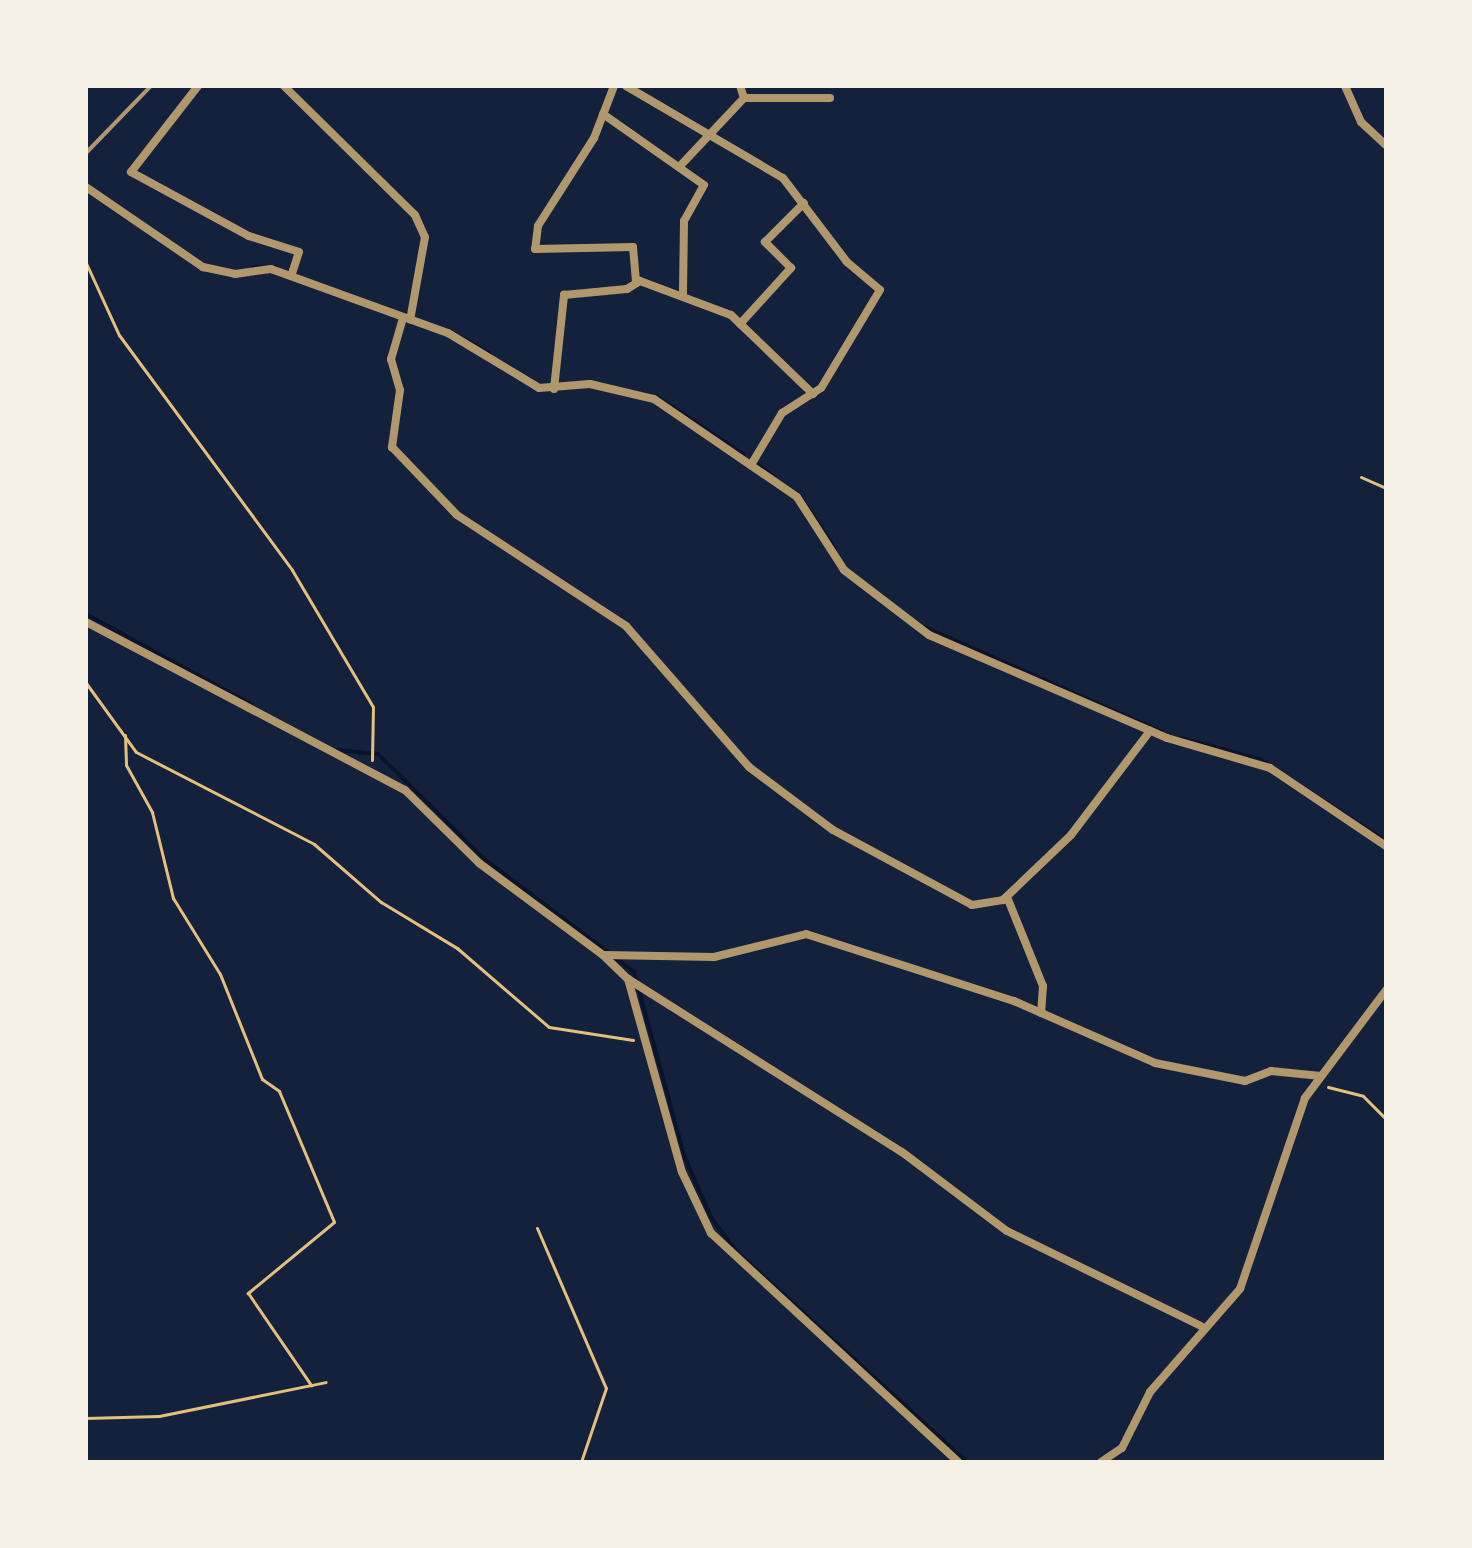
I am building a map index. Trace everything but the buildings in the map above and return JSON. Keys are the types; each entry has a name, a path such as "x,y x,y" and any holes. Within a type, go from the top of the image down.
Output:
{"street":[{"path":"198,86 131,172 249,236 299,252 291,276"},
{"path":"284,86 415,215 425,237 406,319 391,359 400,390 392,447 457,515 626,626 713,730 791,804 972,905 1007,897 1071,835 1150,731"},
{"path":"614,86 603,114 538,226 535,249 633,247 636,283"},
{"path":"626,86 783,178 847,262 880,290 813,394 782,413 751,465"},
{"path":"740,86 744,98"},
{"path":"1345,86 1361,122 1386,145"},
{"path":"681,165 744,98 830,98"},
{"path":"603,114 681,165 704,185 684,221 683,295"},
{"path":"86,187 203,267 291,276 406,319 554,389 590,384 654,399 805,505 844,570 929,635 1150,731 1270,768 1386,846"},
{"path":"740,324 791,268 765,242 804,203"},
{"path":"554,389 564,295 636,283 683,295 740,324 813,394"},
{"path":"86,622 405,790 479,863 603,955 628,979 902,1152 1007,1231 1201,1326"},
{"path":"1007,897 1043,986 1041,1013"},
{"path":"603,955 714,957 806,934 1041,1013 1155,1063 1245,1081 1271,1071 1319,1080"},
{"path":"628,979 682,1172 711,1233 958,1462"},
{"path":"1101,1462 1122,1448 1150,1392 1201,1326 1240,1289 1293,1124 1319,1080 1386,990"}],"lane":[{"path":"86,153 151,86"}],"path":[{"path":"86,263 115,328 292,570 373,707 372,772"},
{"path":"1361,477 1386,488"},
{"path":"86,683 125,735 153,764 239,800 314,844 381,902 457,948 549,1027 645,1043"},
{"path":"125,735 126,765 152,812 173,898 220,974 262,1079 279,1091 334,1222 248,1293 311,1385"},
{"path":"1319,1080 1363,1096 1386,1119"},
{"path":"537,1228 606,1388 581,1462"},
{"path":"86,1418 159,1416 326,1382"}],"waterway":[{"path":"253,267 276,267"},
{"path":"448,330 489,353"},
{"path":"656,396 743,454"},
{"path":"757,464 774,477"},
{"path":"798,493 835,549"},
{"path":"86,614 252,705"},
{"path":"925,627 1162,732"},
{"path":"1181,738 1260,759 1386,841"},
{"path":"337,750 378,754 486,860 634,972 685,1158 712,1219 738,1253 967,1462"}]}
